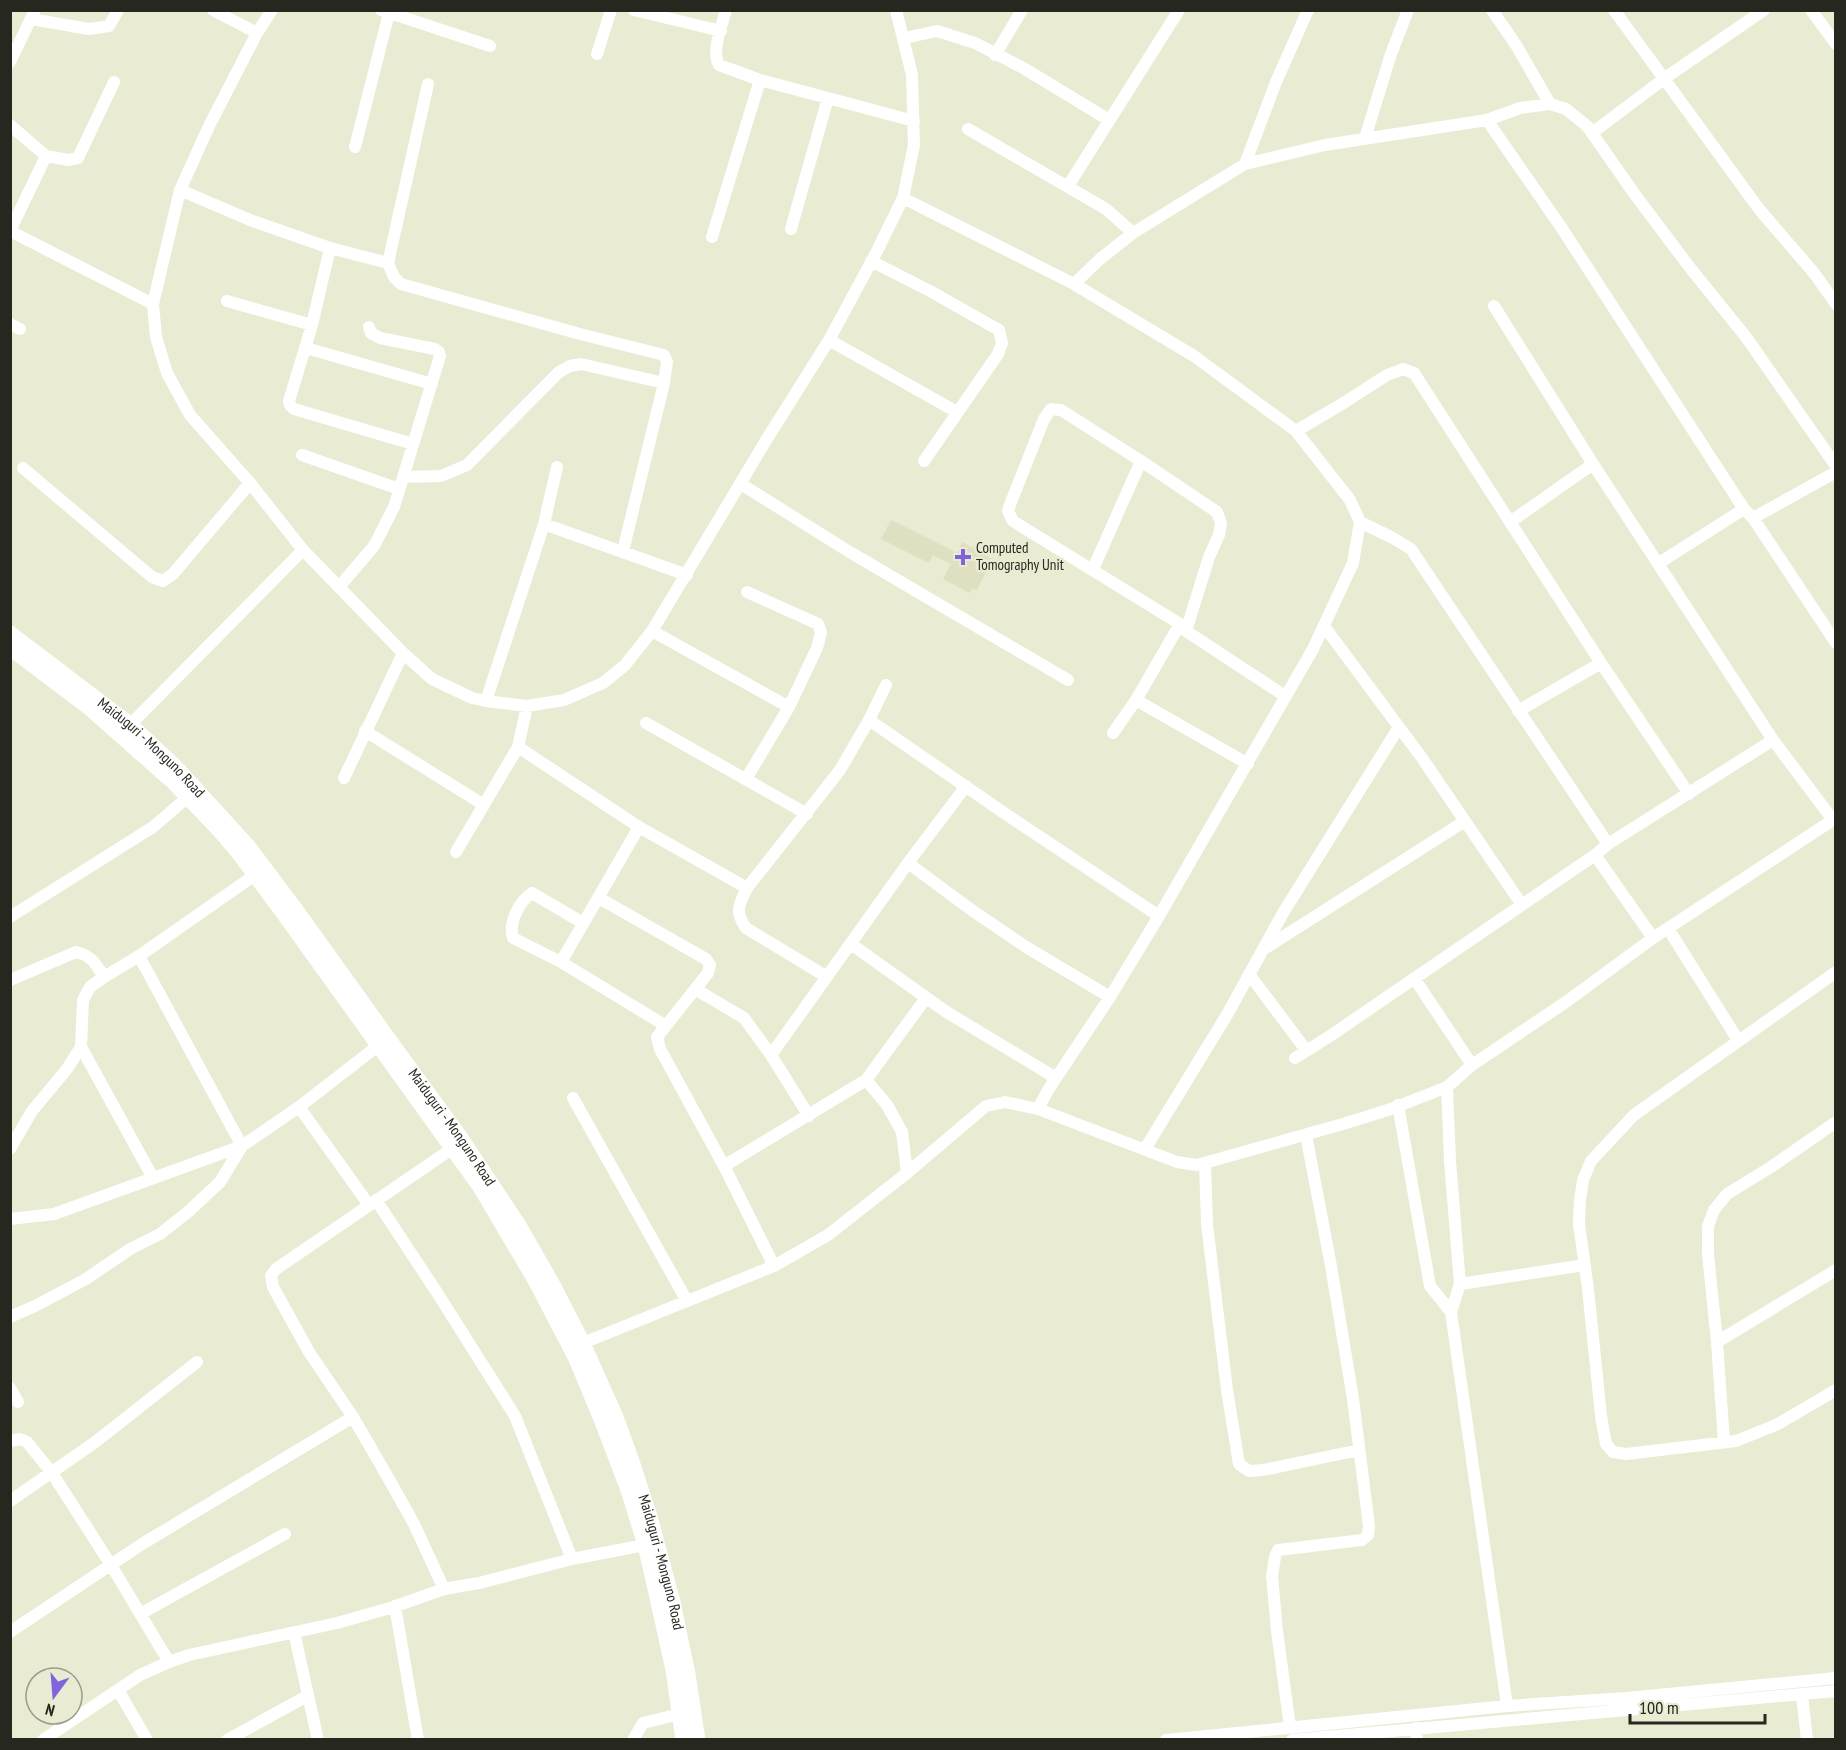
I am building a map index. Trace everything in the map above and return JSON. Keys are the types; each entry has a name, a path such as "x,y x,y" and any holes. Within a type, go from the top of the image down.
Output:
{"main road":[{"name":"Maiduguri - Monguno Road","path":"10,633 125,730 218,829 255,875 453,1148 513,1241 576,1359 628,1490 645,1545 673,1670 684,1740"},
{"name":"Maiduguri - Monguno Road","path":"10,648 88,707 125,730 176,767 249,847 468,1148 520,1227 583,1343 616,1417 651,1520 680,1634 698,1740"}],"street":[{"path":"10,62 33,15 89,29 109,26 118,10"},
{"path":"213,10 257,33"},
{"path":"272,10 257,33 210,124 180,189 153,304 156,338 167,373 190,416 250,483 303,550 403,653 432,679 472,698 527,706 564,700 603,683 625,665 652,631 829,340 871,261 903,198 914,146 912,75 896,10"},
{"path":"597,54 610,10"},
{"path":"634,10 721,31"},
{"path":"726,10 716,47 716,60 719,65 760,80 914,121"},
{"path":"995,55 1022,10"},
{"path":"1068,186 1179,10"},
{"path":"1245,164 1276,82 1308,10"},
{"path":"1365,138 1391,54 1408,10"},
{"path":"1492,10 1516,45 1550,104"},
{"path":"1614,10 1759,209 1814,273 1836,304"},
{"path":"1592,133 1665,78 1764,10"},
{"path":"1811,10 1836,44"},
{"path":"355,147 385,12 490,45"},
{"path":"904,38 937,31 975,43 1025,69 1109,120"},
{"path":"712,237 760,80"},
{"path":"10,124 46,156 68,160 78,158 114,82"},
{"path":"428,84 388,263 394,277 401,284 664,355 667,362 623,551"},
{"path":"791,229 828,98"},
{"path":"1074,284 1100,259 1133,233 1245,164 1325,145 1487,120 1520,108 1550,104 1572,112 1587,126 1691,269 1746,337 1836,466"},
{"path":"1487,120 1563,230 1836,643"},
{"path":"968,129 1106,209 1133,233"},
{"path":"46,156 10,231 153,304"},
{"path":"180,189 250,220 330,248 388,263"},
{"path":"903,198 1074,284 1194,356 1296,431 1350,500 1360,522 1353,563 1313,650 1159,916 1038,1108"},
{"path":"330,248 306,348 289,401 290,405 294,409 413,444"},
{"path":"871,261 999,330 1002,343 998,354 924,461"},
{"path":"227,301 312,325"},
{"path":"583,1343 774,1266 828,1235 907,1173 986,1106 1005,1102 1038,1108 1177,1162 1197,1165 1306,1136 1391,1109 1448,1087 1472,1065 1566,1002 1653,938 1669,930 1834,819 1773,740 1593,464 1494,306"},
{"path":"339,587 374,546 394,507 440,356 435,349 380,338 371,333 369,327"},
{"path":"829,340 957,412"},
{"path":"306,348 432,384"},
{"path":"302,455 401,483 441,476 467,465 559,372 570,366 581,364 663,383"},
{"path":"1296,431 1387,375 1403,369 1414,373 1601,663 1689,794"},
{"path":"1113,733 1183,628 1221,523 1216,512 1141,461 1060,410 1051,409 1044,419 1008,511 1013,521 1093,569 1183,628 1285,696"},
{"path":"1824,450 1836,441"},
{"path":"1093,569 1141,461"},
{"path":"1510,522 1593,464"},
{"path":"486,701 543,524 556,467"},
{"path":"23,468 152,577 163,581 173,573 250,483"},
{"path":"1659,563 1749,514 1836,472"},
{"path":"741,484 848,551 1068,680"},
{"path":"1360,522 1411,549 1608,844"},
{"path":"543,524 687,574"},
{"path":"125,730 303,550"},
{"path":"746,779 789,706 817,648 821,633 818,624 747,592"},
{"path":"1324,626 1400,727 1522,905"},
{"path":"652,631 789,706"},
{"path":"344,778 403,653"},
{"path":"1518,711 1601,663"},
{"path":"827,977 746,928 739,918 738,907 747,888 840,770 886,685"},
{"path":"1136,700 1248,764"},
{"path":"456,852 518,747 527,706"},
{"path":"869,720 1159,916"},
{"path":"646,723 807,814"},
{"path":"1145,1149 1228,1013 1283,913 1400,727"},
{"path":"365,731 484,805"},
{"path":"1295,1058 1522,905 1608,844 1773,740"},
{"path":"518,747 639,827 747,888"},
{"path":"771,1055 966,786"},
{"path":"10,916 153,827 188,797"},
{"path":"1262,950 1465,821"},
{"path":"561,962 639,827"},
{"path":"1595,855 1653,938"},
{"path":"908,863 1026,947 1110,997"},
{"path":"10,1149 32,1111 67,1069 81,1047 83,1000 90,987 139,956 255,875"},
{"path":"583,923 532,893 525,897 513,920 511,931 513,938 561,962 666,1026"},
{"path":"599,898 706,959 710,965 708,973 657,1037 660,1049 724,1166 774,1266"},
{"path":"1669,930 1738,1040"},
{"path":"851,944 926,998 1056,1078"},
{"path":"10,981 76,952 86,954 94,961 104,977"},
{"path":"139,956 242,1146"},
{"path":"1836,972 1634,1114 1591,1161 1583,1180 1579,1224 1601,1416 1606,1444 1613,1452 1626,1454 1736,1441 1776,1425 1836,1390"},
{"path":"1249,974 1306,1050"},
{"path":"1414,978 1472,1065"},
{"path":"695,989 744,1018 771,1055 809,1116"},
{"path":"724,1166 866,1080 926,998"},
{"path":"10,1220 54,1214 242,1146 299,1107 379,1045"},
{"path":"81,1047 153,1178"},
{"path":"866,1080 887,1105 902,1132 907,1173"},
{"path":"1448,1087 1450,1161 1460,1284 1451,1312 1507,1706"},
{"path":"573,1098 687,1301"},
{"path":"1398,1105 1430,1286 1451,1312"},
{"path":"299,1107 372,1202 436,1291 515,1416 572,1559"},
{"path":"1724,1442 1708,1254 1708,1226 1714,1210 1727,1194 1836,1122"},
{"path":"1291,1733 1276,1631 1272,1576 1275,1557 1278,1550 1291,1547 1362,1540 1368,1535 1369,1526 1331,1266 1306,1136"},
{"path":"10,1317 86,1279 130,1249 160,1234 220,1182 242,1146"},
{"path":"444,1589 414,1524 353,1417 309,1352 273,1287 271,1276 276,1269 453,1148"},
{"path":"1205,1163 1208,1224 1239,1464 1249,1471 1263,1470 1359,1450"},
{"path":"1460,1284 1585,1265"},
{"path":"1717,1342 1836,1270"},
{"path":"10,1502 94,1443 197,1362"},
{"path":"10,1388 18,1402"},
{"path":"10,1632 152,1538 353,1417"},
{"path":"10,1441 20,1439 27,1442 52,1473 169,1662"},
{"path":"140,1614 285,1534"},
{"path":"43,1740 140,1675 189,1655 337,1623 444,1589 478,1583 572,1559 645,1545"},
{"path":"394,1606 418,1740"},
{"path":"294,1632 318,1740"},
{"path":"1291,1733 1507,1706 1626,1698 1836,1678"},
{"path":"118,1690 147,1740"},
{"path":"1166,1740 1291,1733 1417,1734 1836,1691"},
{"path":"1802,1695 1807,1740"},
{"path":"227,1740 307,1696"},
{"path":"633,1740 643,1723 679,1714"}],"shaded area":[{"name":"Computed Tomography Unit","path":"891,520 957,553 962,542 975,549 978,546 982,548 980,553 992,559 977,590 972,588 970,593 943,579 951,564 933,555 929,563 881,539"}],"place":[{"name":"Computed Tomography Unit","path":"963,557"}]}
